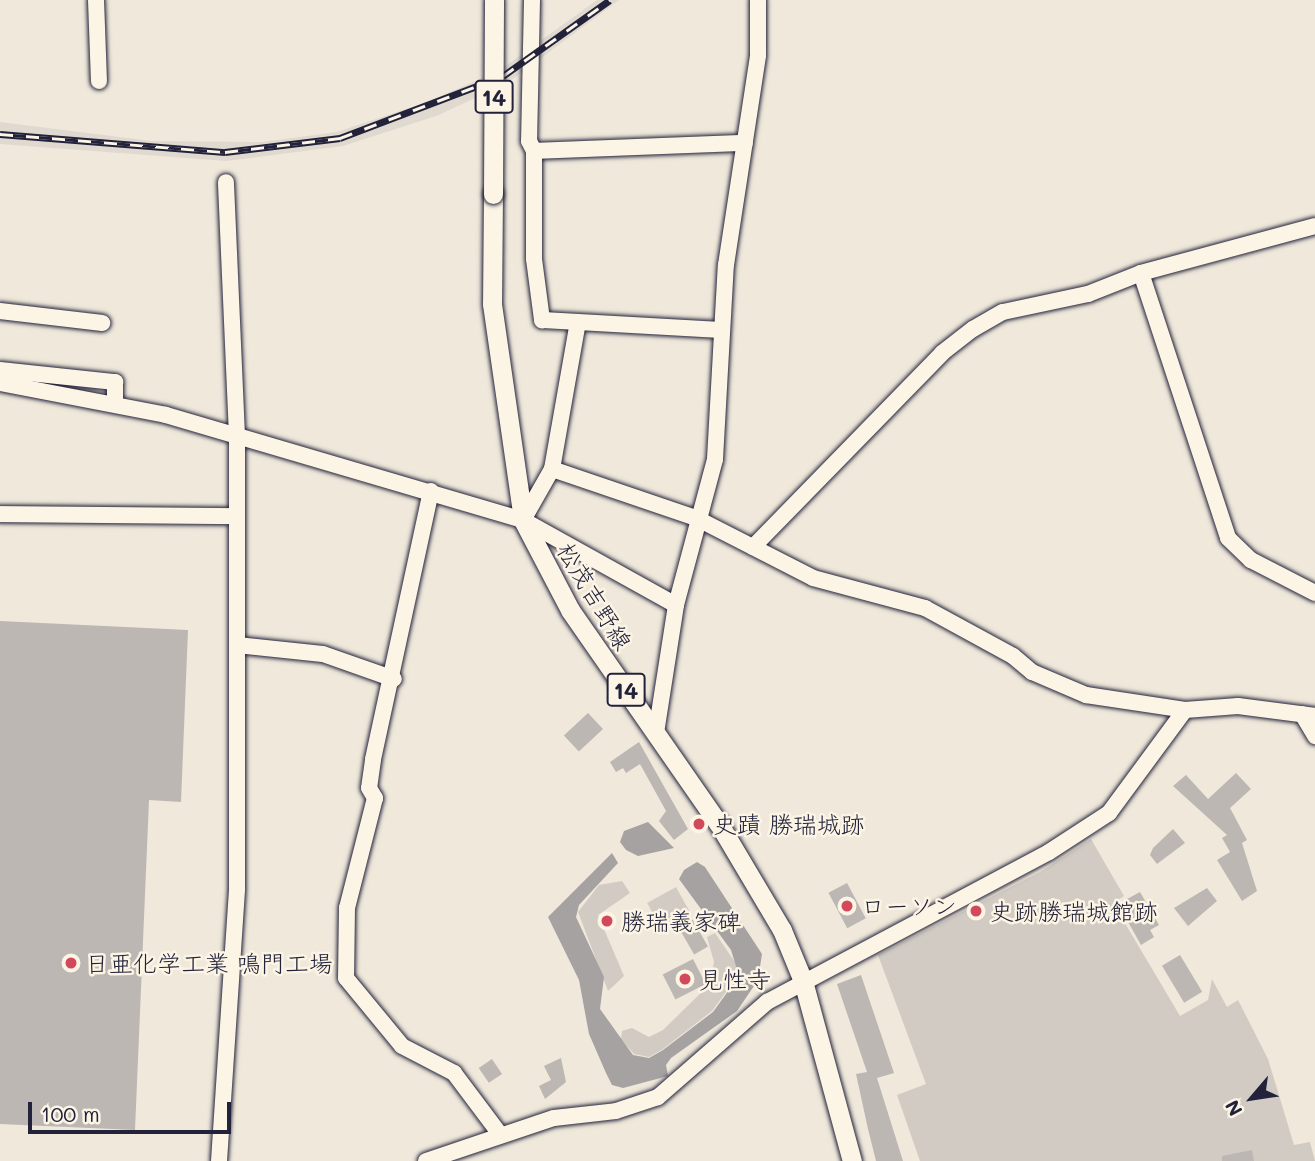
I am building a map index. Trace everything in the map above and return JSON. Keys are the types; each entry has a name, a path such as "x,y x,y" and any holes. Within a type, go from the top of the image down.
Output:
{"main road":[{"name":"松茂吉野線","path":"494,0 492,303 523,520 570,610 656,733 753,880 803,981 852,1161"}],"street":[{"path":"96,0 99,81"},
{"path":"531,0 528,141 534,152 534,259 542,320 722,330"},
{"path":"656,733 676,605 695,518 715,459 722,330 758,55 758,0"},
{"path":"534,152 745,143"},
{"path":"219,1161 237,889 237,436 226,181"},
{"path":"753,547 942,353 973,329 1003,312 1088,294 1141,274 1315,226"},
{"path":"1141,274 1228,538 1251,560 1315,593"},
{"path":"0,311 102,323"},
{"path":"523,520 552,470 578,322"},
{"path":"0,370 115,382 115,403"},
{"path":"0,383 115,403 431,491 523,520 676,605"},
{"path":"552,470 695,518 813,578 925,608 1013,656 1032,672 1086,695 1185,710 1238,706 1308,715 1315,736"},
{"path":"431,491 394,679 373,760 369,788 375,799 347,908 346,978 402,1046 454,1073 499,1133"},
{"path":"0,514 237,516"},
{"path":"237,645 323,654 394,679"},
{"path":"426,1161 457,1156 499,1133 554,1118 640,1106 658,1097 767,1002 1049,852 1109,813 1185,710"}],"shaded area":[{"path":"597,0 619,0 506,84 436,116 343,146 226,161 0,144 0,122 151,141 262,142 337,132 430,101 500,70"},
{"path":"648,822 674,848 638,856 626,850 620,842 624,831"},
{"path":"1091,839 1124,896 1113,903 1180,1016 1208,1000 1212,979 1227,1007 1238,1000 1268,1059 1294,1145 1310,1142 1315,1161 920,1161 897,1095 926,1084 878,955 1040,872"},
{"path":"612,853 618,863 579,905 576,917 604,977 600,1009 633,1055 649,1058 663,1050 713,1012 739,976 731,950 679,879 684,870 697,862 705,867 762,954 758,980 737,1011 671,1058 666,1065 668,1076 623,1088 612,1085 606,1073 589,1034 579,980 548,917"},
{"path":"622,881 630,893 598,915 624,976 608,991 578,912 599,885"},
{"path":"676,887 691,914 662,930 647,903"},
{"path":"715,933 737,965 731,985 712,1011 663,1049 649,1057 634,1054 621,1039 622,1031 632,1028 649,1037 663,1030 710,984 714,962 707,937"}],"building":[{"name":"日亜化学工業 鳴門工場","path":"0,621 188,630 181,802 149,800 135,1130 0,1124"},
{"path":"588,713 603,729 579,752 564,736"},
{"path":"639,742 688,829 674,840 659,821 666,811 640,764 626,773 623,768 616,772 610,762"},
{"path":"1236,773 1251,789 1230,808 1247,840 1242,843 1257,891 1242,901 1217,860 1230,852 1222,838 1227,835 1173,786 1186,775 1208,799"},
{"path":"1173,829 1185,843 1157,864 1150,855 1153,848"},
{"name":"ローソン","path":"847,883 866,918 847,928 828,893"},
{"path":"1207,888 1217,901 1188,926 1174,908"},
{"path":"1140,892 1159,925 1150,930 1154,937 1141,945 1118,904"},
{"path":"691,917 708,946 694,954 677,925"},
{"path":"1180,955 1202,992 1184,1003 1162,966"},
{"name":"見性寺","path":"693,959 706,984 675,999 663,974"},
{"path":"861,975 894,1073 877,1078 903,1161 876,1161 868,1129 856,1074 867,1072 837,984"},
{"path":"561,1058 566,1082 545,1099 539,1086 551,1080 544,1066"},
{"path":"492,1059 502,1074 489,1083 479,1068"},
{"path":"1252,1150 1254,1161 1222,1161 1222,1156"}],"railway":[{"path":"0,134 225,152 340,138 503,76 610,0"}],"place":[{"name":"史蹟 勝瑞城跡","path":"699,824"},
{"name":"ローソン","path":"847,906"},
{"name":"史跡勝瑞城館跡","path":"976,911"},
{"name":"勝瑞義家碑","path":"607,921"},
{"name":"日亜化学工業 鳴門工場","path":"71,963"},
{"name":"見性寺","path":"685,979"}]}
